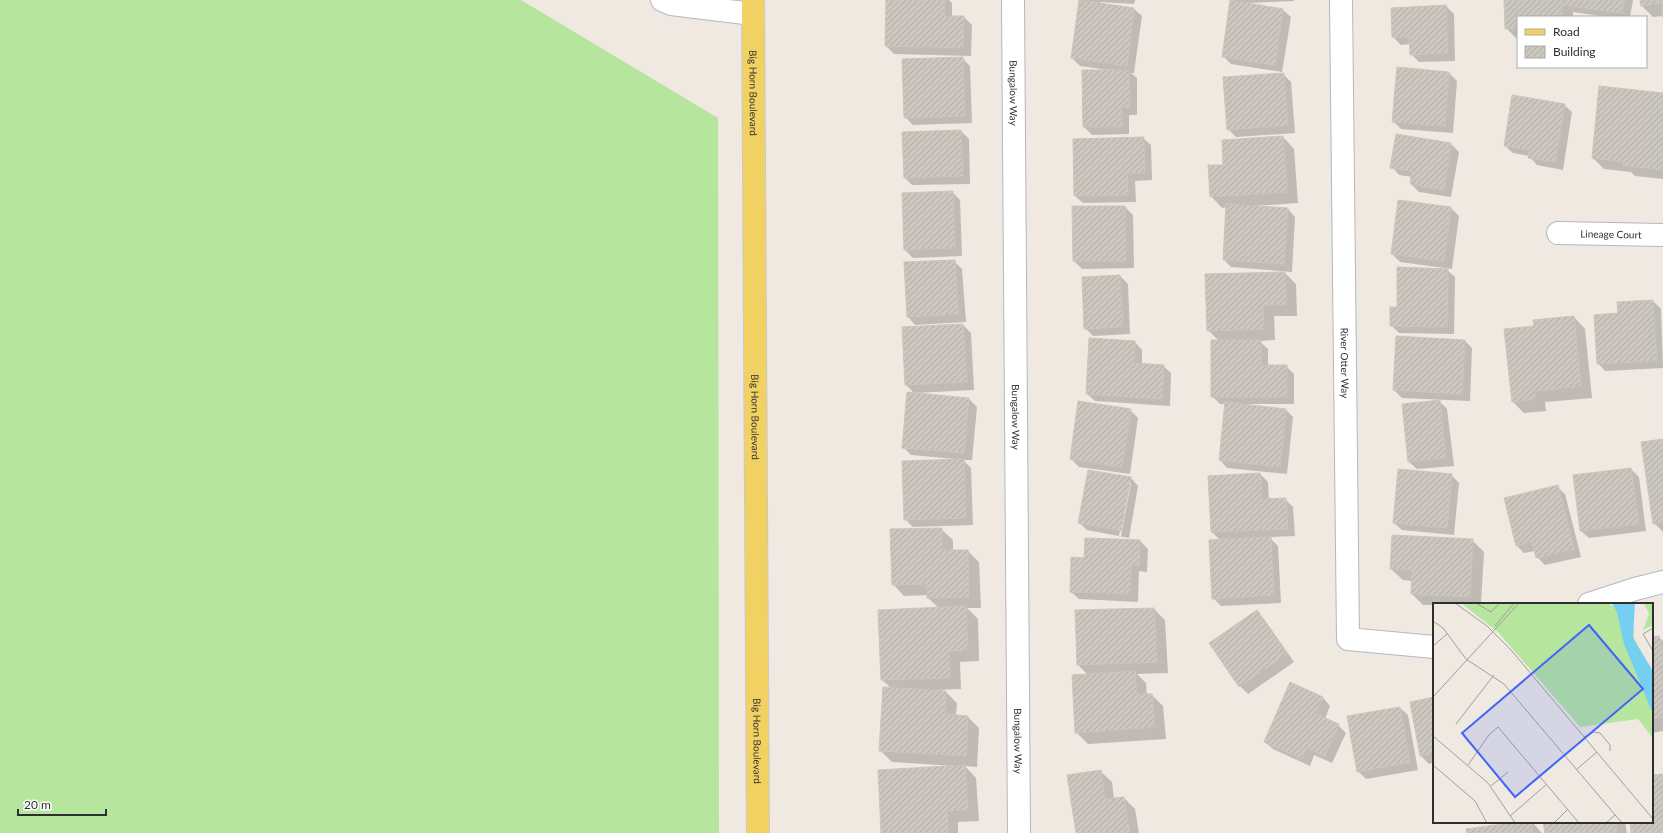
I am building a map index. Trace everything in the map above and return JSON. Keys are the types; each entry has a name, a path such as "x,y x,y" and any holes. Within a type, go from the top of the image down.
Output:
{"main road":[{"name":"Big Horn Boulevard","path":"753,7 758,833"}],"street":[{"path":"662,0 671,4 753,7"},
{"name":"Bungalow Way","path":"1013,0 1019,833"},
{"name":"River Otter Way","path":"1341,0 1348,639 1433,647"},
{"name":"Lineage Court","path":"1558,233 1663,235"},
{"path":"1592,603 1635,589 1663,582"}],"green space":[{"path":"0,0 521,0 718,118 719,833 0,833"}],"building":[{"path":"886,0 945,0 944,16 964,16 963,48 885,46"},
{"path":"1079,0 1134,8 1127,66 1071,58"},
{"path":"1230,0 1283,9 1275,65 1222,57"},
{"path":"1504,0 1562,0 1562,16 1517,16 1517,28 1505,29"},
{"path":"1563,0 1624,0 1622,13 1563,5"},
{"path":"1640,0 1663,0 1663,18 1661,3 1641,6"},
{"path":"1446,5 1448,53 1410,55 1409,37 1392,37 1391,8"},
{"path":"963,57 965,116 904,118 902,59"},
{"path":"1397,67 1449,72 1445,126 1392,122"},
{"path":"1082,70 1129,70 1130,108 1122,107 1122,127 1083,127"},
{"path":"1284,73 1288,125 1227,130 1223,77"},
{"path":"1599,86 1663,93 1663,170 1623,165 1623,162 1592,158"},
{"path":"1512,95 1565,104 1555,162 1528,158 1529,150 1504,146"},
{"path":"961,130 963,176 904,178 902,132"},
{"path":"1396,134 1451,143 1444,190 1410,184 1412,171 1390,168"},
{"path":"1283,136 1287,192 1210,197 1208,165 1223,165 1222,140"},
{"path":"1144,137 1145,173 1127,173 1128,195 1074,196 1073,139"},
{"path":"953,191 955,248 904,250 902,193"},
{"path":"1398,200 1451,207 1444,261 1391,254"},
{"path":"1226,204 1288,208 1284,264 1223,260"},
{"path":"1072,206 1125,206 1126,261 1073,261"},
{"path":"955,260 958,314 907,317 904,262"},
{"path":"1397,267 1448,269 1447,327 1390,326 1390,307 1397,307"},
{"path":"1285,272 1286,305 1263,305 1264,329 1207,331 1205,274"},
{"path":"1120,275 1123,327 1084,329 1082,277"},
{"path":"1653,300 1657,361 1597,364 1594,315 1618,313 1617,302"},
{"path":"1574,316 1581,386 1535,391 1535,399 1512,402 1504,329 1534,326 1533,320"},
{"path":"963,324 967,382 905,385 902,327"},
{"path":"1396,336 1465,340 1462,394 1393,390"},
{"path":"1089,338 1135,341 1134,363 1164,365 1162,399 1086,394"},
{"path":"1211,340 1261,340 1261,365 1287,365 1287,397 1211,397"},
{"path":"907,392 969,398 964,453 902,448"},
{"path":"1440,400 1446,458 1408,462 1402,404"},
{"path":"1078,401 1131,409 1122,467 1070,459"},
{"path":"1225,402 1286,409 1280,467 1219,460"},
{"path":"1663,439 1663,522 1653,524 1641,442"},
{"path":"964,459 966,518 904,520 902,461"},
{"path":"1631,468 1639,524 1580,531 1573,475"},
{"path":"1398,469 1452,474 1447,528 1393,523"},
{"path":"1088,470 1131,477 1121,531 1078,523"},
{"path":"1260,473 1262,499 1286,498 1288,529 1211,532 1208,476"},
{"path":"1558,485 1574,549 1536,558 1532,542 1516,546 1504,498"},
{"path":"942,528 942,550 968,550 969,597 927,598 927,584 892,585 890,529"},
{"path":"1392,535 1473,539 1470,597 1411,594 1412,570 1390,569"},
{"path":"1271,537 1274,595 1212,599 1209,540"},
{"path":"1085,538 1140,540 1139,565 1131,564 1130,594 1070,592 1071,557 1084,558"},
{"path":"966,606 968,650 949,651 950,678 881,680 878,610"},
{"path":"1154,608 1157,662 1077,665 1075,610"},
{"path":"1257,610 1287,654 1239,687 1209,643"},
{"path":"1659,636 1663,655 1663,717 1653,719 1653,637"},
{"path":"1135,671 1137,694 1152,694 1155,727 1075,733 1072,675"},
{"path":"1290,682 1323,697 1316,714 1339,724 1325,756 1306,748 1302,759 1264,742"},
{"path":"883,687 946,691 945,714 968,716 966,756 879,751"},
{"path":"1433,697 1433,753 1420,756 1410,702"},
{"path":"1400,707 1410,762 1357,772 1347,716"},
{"path":"965,765 968,810 947,811 948,833 881,833 878,770"},
{"path":"1101,770 1105,799 1124,797 1130,833 1076,833 1067,775"},
{"path":"1663,774 1663,833 1631,833 1630,823 1653,823 1653,775"},
{"path":"1511,823 1531,823 1533,833 1467,833 1466,829"},
{"path":"1543,823 1616,823 1617,833 1545,833"}]}
